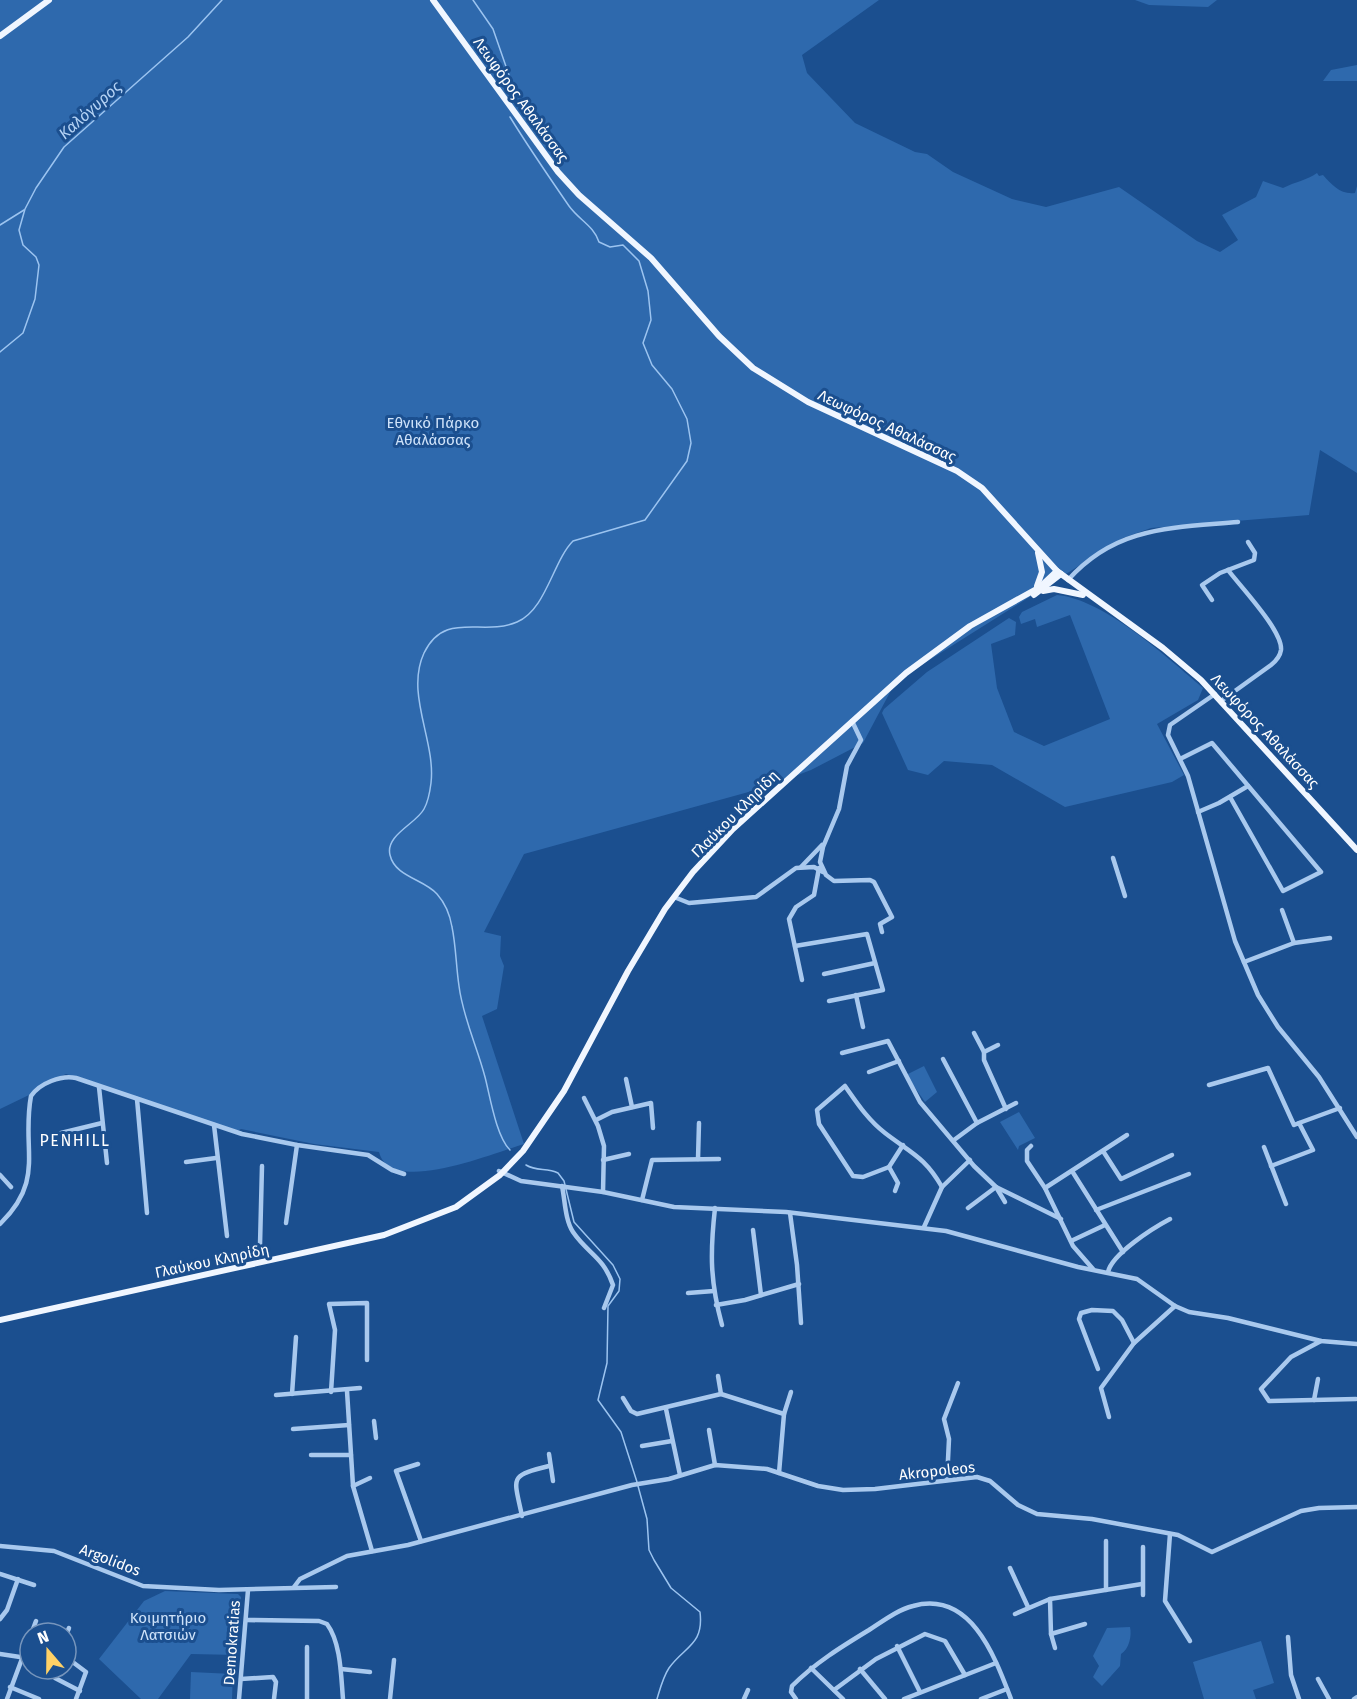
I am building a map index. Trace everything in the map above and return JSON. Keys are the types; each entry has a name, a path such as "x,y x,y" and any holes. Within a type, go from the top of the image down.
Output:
{"main road":[{"path":"0,36 49,0"},
{"name":"Λεωφόρος Αθαλάσσας","path":"433,0 558,172 579,195 651,258 719,336 753,368 808,402 957,471 982,488 1034,547 1068,580 1163,648 1215,694 1357,850"},
{"path":"1034,547 1041,561 1042,572 1037,592 1054,589 1090,597"},
{"name":"Γλαύκου Κληρίδη","path":"0,1320 384,1235 428,1219 470,1194 501,1172 546,1119 646,939 674,897 733,829 906,673 959,634 1037,592 1059,572"}],"street":[{"path":"1068,580 1095,556 1131,537 1178,525 1192,527 1238,522"},
{"path":"1212,600 1202,585 1210,578 1254,560 1255,553 1248,542"},
{"path":"1221,701 1271,665 1277,659 1281,648 1278,635 1228,570"},
{"path":"1215,694 1167,729 1182,758 1235,941 1258,994 1278,1027 1340,1108 1357,1137"},
{"path":"802,980 789,919 791,913 814,895 821,871 820,862 825,842 839,809 847,766 861,740 852,721"},
{"path":"1182,758 1212,743 1321,872 1283,891 1230,797"},
{"path":"1198,812 1248,786"},
{"path":"1350,843 1357,838"},
{"path":"674,897 689,903 756,897 801,867 825,842"},
{"path":"1113,858 1125,896"},
{"path":"801,867 821,871 834,880 874,882 892,917 880,924 882,932"},
{"path":"1282,910 1294,943"},
{"path":"795,946 867,934 883,990 829,1001"},
{"path":"1244,962 1294,943 1330,938"},
{"path":"824,974 875,963"},
{"path":"856,995 863,1027"},
{"path":"974,1033 984,1052 986,1064 1006,1109"},
{"path":"842,1053 888,1041 920,1102 996,1187 1005,1202"},
{"path":"984,1052 998,1045"},
{"path":"943,1059 977,1123"},
{"path":"869,1072 899,1061"},
{"path":"1209,1085 1268,1068 1294,1125 1340,1108"},
{"path":"0,1224 19,1204 26,1188 30,1102 35,1090 68,1077 214,1125 297,1145 358,1152 375,1158 392,1170 404,1174"},
{"path":"626,1079 632,1107"},
{"path":"903,1145 889,1167 864,1177 853,1176 819,1124 817,1110 845,1086 867,1116 924,1160 942,1187"},
{"path":"99,1087 107,1163"},
{"path":"584,1098 596,1120 603,1146 603,1192"},
{"path":"137,1099 147,1213"},
{"path":"596,1120 651,1103 652,1128"},
{"path":"954,1140 977,1123 1016,1104"},
{"path":"61,1133 102,1123"},
{"path":"698,1159 699,1123"},
{"path":"1271,1166 1313,1150 1299,1123"},
{"path":"214,1125 216,1158 227,1236"},
{"path":"1045,1188 1127,1135"},
{"path":"286,1223 297,1145"},
{"path":"1031,1146 1027,1150 1027,1161 1045,1188 1071,1241 1093,1269"},
{"path":"1264,1147 1286,1204"},
{"path":"1103,1151 1121,1179 1172,1155"},
{"path":"603,1160 629,1154"},
{"path":"186,1162 216,1158"},
{"path":"642,1200 652,1160 719,1159"},
{"path":"924,1227 942,1187 970,1160"},
{"path":"260,1245 262,1167"},
{"path":"889,1167 898,1183 895,1191"},
{"path":"1072,1171 1123,1252"},
{"path":"501,1172 521,1181 603,1192 674,1207 790,1213 924,1227 960,1234 1137,1279 1175,1306 1189,1312 1228,1318 1321,1341 1357,1344"},
{"path":"1096,1210 1189,1174"},
{"path":"0,1175 11,1187"},
{"path":"562,1186 573,1233 607,1268 613,1285 604,1308"},
{"path":"968,1208 996,1187"},
{"path":"996,1187 1061,1219"},
{"path":"715,1208 710,1255 716,1305 722,1325"},
{"path":"790,1213 799,1284 801,1323"},
{"path":"1108,1272 1111,1262 1150,1231 1170,1220"},
{"path":"1071,1241 1105,1226"},
{"path":"753,1230 761,1295"},
{"path":"716,1305 799,1284"},
{"path":"688,1293 714,1291"},
{"path":"331,1392 335,1330 329,1304 367,1303 367,1360"},
{"path":"1109,1417 1101,1388 1134,1343 1175,1306"},
{"path":"1098,1369 1079,1319 1081,1313 1092,1310 1113,1311 1122,1320 1134,1343"},
{"path":"292,1394 296,1337"},
{"path":"1321,1341 1291,1357 1261,1389 1269,1401 1356,1399"},
{"path":"718,1376 722,1394"},
{"path":"1314,1400 1318,1379"},
{"path":"948,1480 949,1439 944,1419 958,1383"},
{"path":"276,1395 347,1391 360,1388"},
{"path":"347,1391 353,1486 372,1551"},
{"path":"779,1473 784,1413 791,1392"},
{"path":"623,1398 631,1411 638,1414 722,1394 784,1413"},
{"path":"666,1408 680,1475"},
{"path":"374,1421 376,1438"},
{"path":"293,1429 349,1425"},
{"path":"709,1430 715,1466"},
{"path":"642,1446 672,1441"},
{"path":"549,1454 553,1481"},
{"path":"311,1455 351,1455"},
{"path":"418,1464 396,1471 421,1541"},
{"path":"522,1516 515,1484 517,1478 520,1474 549,1466"},
{"name":"Akropoleos","path":"294,1587 300,1579 333,1562 715,1466 746,1467 779,1473 818,1486 843,1490 875,1489 972,1477 987,1479 1023,1508 1042,1515 1092,1519 1170,1533 1190,1539 1207,1550 1215,1552 1301,1511 1357,1507"},
{"path":"353,1486 370,1478"},
{"path":"1170,1533 1165,1601 1190,1641"},
{"path":"1106,1541 1106,1590"},
{"name":"Argolidos","path":"0,1546 48,1550 143,1586 248,1590 336,1587"},
{"path":"1143,1547 1143,1596"},
{"path":"1010,1568 1028,1607"},
{"path":"0,1574 34,1585"},
{"path":"0,1619 6,1612 18,1579"},
{"path":"1015,1614 1050,1599 1142,1584"},
{"name":"Demokratias","path":"239,1699 248,1590"},
{"path":"1050,1599 1051,1634 1055,1648"},
{"path":"796,1699 791,1688 811,1668 898,1612 925,1604 950,1608 969,1619 983,1636 1011,1699"},
{"path":"247,1620 325,1622 331,1630 341,1669 343,1699"},
{"path":"1051,1634 1085,1624"},
{"path":"834,1690 861,1669 897,1646 920,1635 936,1636 948,1645 965,1675"},
{"path":"1288,1637 1291,1675 1299,1699"},
{"path":"897,1646 920,1692"},
{"path":"307,1647 307,1699"},
{"path":"0,1654 18,1657"},
{"path":"390,1699 394,1660"},
{"path":"7,1699 18,1663"},
{"path":"904,1699 996,1663"},
{"path":"76,1699 86,1672 78,1666"},
{"path":"811,1668 843,1699"},
{"path":"341,1669 370,1672"},
{"path":"861,1669 885,1699"},
{"path":"241,1679 273,1677 276,1682 274,1699"},
{"path":"1318,1679 1329,1699"},
{"path":"61,1681 80,1691"},
{"path":"10,1687 39,1699"},
{"path":"981,1699 1007,1689"},
{"path":"744,1699 748,1690"}],"green space":[{"name":"Εθνικό Πάρκο Αθαλάσσας","path":"0,0 879,0 802,55 807,73 855,123 915,152 927,154 953,172 1012,199 1046,207 1119,187 1197,241 1220,252 1238,240 1222,215 1256,197 1263,181 1283,188 1317,173 1319,176 1323,175 1341,191 1355,193 1357,186 1357,473 1320,450 1309,515 1151,528 1123,538 896,681 863,743 811,770 763,788 524,854 484,932 501,936 500,956 504,966 497,1009 482,1016 524,1144 445,1168 402,1171 387,1165 379,1152 314,1144 241,1129 237,1131 66,1074 47,1082 29,1095 0,1109"},
{"path":"1135,0 1217,0 1208,7 1149,5"},
{"path":"1357,65 1357,81 1323,81 1331,70"},
{"path":"1057,595 1075,599 1115,618 1154,646 1203,688 1198,700 1157,724 1184,775 1172,782 1065,807 992,765 944,761 928,775 908,770 882,713 884,709 927,672 1009,618 1016,622 1015,635 991,644 997,688 1014,732 1044,746 1110,719 1070,615 1037,627 1035,619 1021,624 1019,617 1022,612"},
{"path":"924,1066 937,1092 925,1102 906,1075"},
{"path":"1019,1112 1035,1138 1019,1146 1018,1150 1000,1122"},
{"name":"Κοιμητήριο Λατσιών","path":"165,1591 238,1594 241,1597 238,1655 191,1654 158,1699 141,1699 99,1659 144,1601"},
{"path":"1130,1627 1129,1642 1121,1654 1120,1666 1102,1686 1093,1677 1099,1666 1093,1656 1107,1628"},
{"path":"1261,1641 1274,1683 1253,1690 1256,1699 1204,1699 1193,1662"},
{"path":"191,1672 233,1674 232,1699 190,1699"}],"waterway":[{"name":"Καλόγυρος","path":"0,352 23,333 35,299 39,265 36,257 23,245 19,230 25,209 36,188 64,147 188,37 222,0"},
{"path":"473,0 493,29 510,78 510,89"},
{"path":"510,117 569,206 590,227 599,242 610,247 623,245 639,261 648,291 651,320 643,343 652,365 672,389 687,419 691,443 687,461 645,520 573,541 560,560 542,596 527,616 504,626 453,628 442,632 424,653 419,669 419,701 429,751 431,786 424,809 392,841 390,855 393,862 404,873 437,894 447,909 464,1009 482,1066 497,1126 510,1150"},
{"path":"0,225 24,210"},
{"path":"526,1165 558,1173 564,1181 574,1222 613,1265 620,1279 619,1291 608,1306 607,1363 598,1400 621,1432 637,1482"},
{"path":"638,1486 647,1519 649,1550 671,1588 700,1612 699,1632 692,1644 669,1668 657,1699"}],"district":[{"name":"PENHILL","path":"75,1140"}]}
